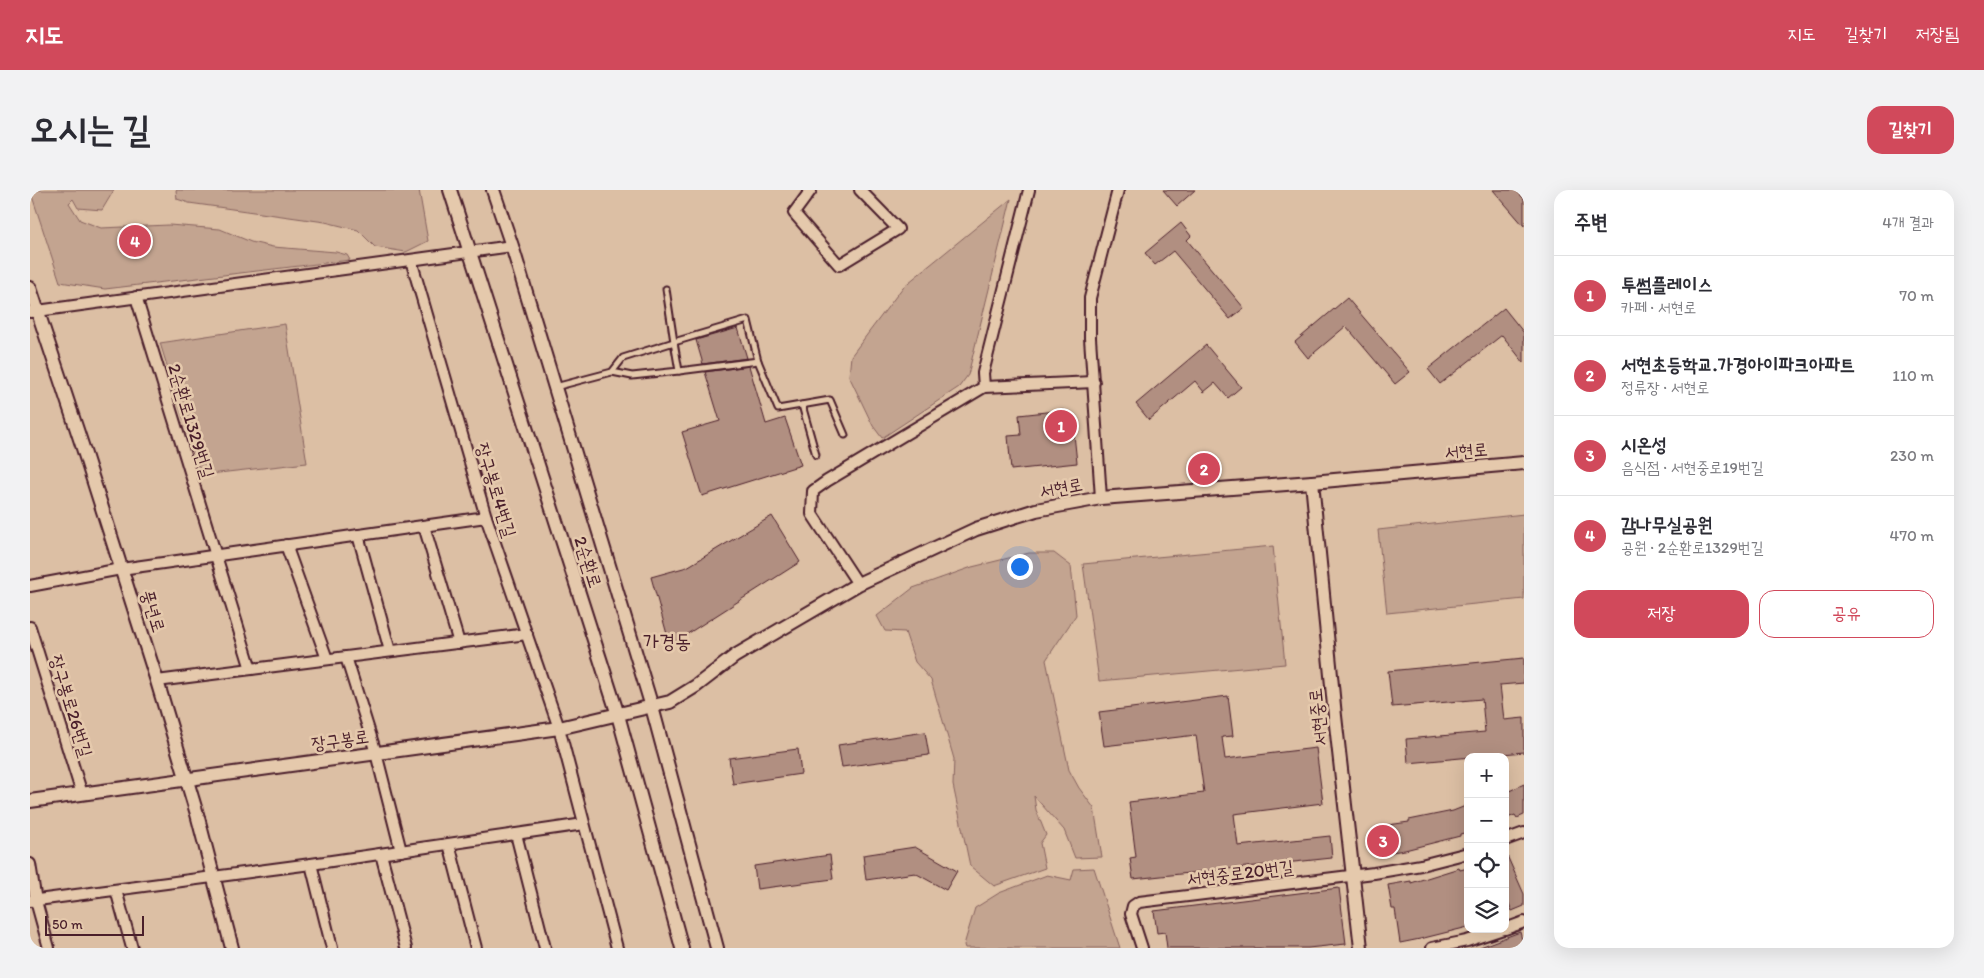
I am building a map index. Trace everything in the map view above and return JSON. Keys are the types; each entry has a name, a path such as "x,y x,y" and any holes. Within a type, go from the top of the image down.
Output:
{"street":[{"name":"2순환로","path":"450,190 618,714 682,948"},
{"name":"2순환로","path":"493,190 512,246 652,707 717,948"},
{"path":"811,190 794,213 839,265 898,228 860,190"},
{"path":"984,387 983,373 1029,190"},
{"path":"1100,498 1090,338 1090,298 1118,190"},
{"path":"34,311 512,246"},
{"name":"장구봉로4번길","path":"411,260 486,517 559,728 617,948"},
{"name":"풍년로","path":"30,288 34,311 157,681 232,948"},
{"name":"2순환로1329번길","path":"136,297 251,669"},
{"path":"858,584 812,514 813,491 984,387 1094,382"},
{"name":"서현로","path":"652,707 670,702 696,686 735,656 858,584 976,529 1036,510 1100,498 1524,464"},
{"name":"서현중로","path":"1312,482 1361,948"},
{"path":"30,586 121,569 486,517"},
{"path":"424,526 459,643"},
{"path":"358,535 390,651"},
{"path":"286,545 326,660"},
{"name":"장구봉로26번길","path":"30,627 82,794"},
{"path":"157,681 527,634"},
{"path":"346,657 376,753 401,851"},
{"name":"장구봉로","path":"30,800 559,728 652,707"},
{"path":"33,901 310,864 584,824"},
{"path":"1509,839 1524,833"},
{"path":"516,834 545,948"},
{"path":"449,844 476,948"},
{"path":"381,854 406,948"},
{"name":"서현중로20번길","path":"1142,948 1131,914 1133,906 1139,902 1353,876 1421,865 1464,854"},
{"path":"30,864 33,901 48,948"},
{"path":"310,864 332,948"},
{"path":"116,890 132,948"},
{"path":"1509,927 1524,922"},
{"path":"1432,948 1467,941 1492,933"}],"lane":[{"path":"666,289 679,371"},
{"path":"612,372 624,358 748,320 758,361 778,409 830,400 845,435"},
{"path":"555,387 612,372 632,376 758,361"},
{"path":"802,405 816,454"}],"shaded area":[{"path":"30,190 114,190 102,210 78,208 73,199 69,203 80,220 101,228 169,225 220,229 251,242 273,247 336,252 347,255 350,260 105,289 60,282"},
{"path":"176,190 419,190 428,241 406,252 375,247 358,230 325,222 189,203 177,199"},
{"path":"1011,199 968,375 959,387 882,438 873,426 849,376 851,356 903,287"},
{"path":"285,324 307,463 201,475 160,343"},
{"path":"1524,514 1524,599 1387,613 1378,530"},
{"path":"1273,546 1285,664 1099,681 1083,564"},
{"path":"1029,553 1054,553 1071,566 1076,615 1046,660 1069,770 1079,788 1094,808 1102,857 1075,858 1064,830 1034,796 1036,810 1046,835 1040,843 1045,868 994,886 970,866 953,785 954,759 931,680 915,662 905,632 885,631 877,616 913,588 972,567"},
{"path":"1094,868 1120,948 965,948 964,945 975,908 999,893 1047,875 1071,880 1074,869"}],"building":[{"path":"1163,190 1195,190 1177,206"},
{"path":"1493,190 1516,190 1524,199 1524,226"},
{"path":"1181,223 1191,236 1187,240 1244,308 1230,319 1173,251 1155,265 1145,253"},
{"path":"1347,298 1410,372 1395,384 1346,326 1308,358 1295,342"},
{"path":"1504,308 1524,333 1524,363 1502,335 1440,384 1428,369"},
{"path":"738,328 747,358 703,364 696,340"},
{"path":"1206,345 1241,387 1228,398 1215,383 1204,392 1195,381 1149,420 1136,404"},
{"path":"749,366 766,424 785,418 801,465 702,496 682,432 720,421 705,372"},
{"path":"1064,410 1072,415 1077,463 1011,470 1008,436 1021,435 1019,415"},
{"path":"772,516 800,562 670,645 651,577 687,567"},
{"path":"1524,658 1524,683 1500,685 1504,720 1524,718 1524,752 1464,753 1464,758 1408,763 1406,739 1485,732 1482,699 1392,707 1388,671"},
{"path":"1228,696 1233,736 1222,737 1225,759 1316,748 1323,803 1234,814 1238,846 1330,836 1332,858 1133,879 1130,858 1136,857 1129,802 1204,793 1196,735 1104,746 1099,712"},
{"path":"925,732 929,755 842,767 838,745"},
{"path":"798,749 801,774 733,784 729,758"},
{"path":"1524,784 1524,815 1517,818 1515,815 1509,817 1509,791"},
{"path":"1464,807 1464,833 1460,834 1460,836 1385,853 1381,826 1409,822 1409,820 1453,811"},
{"path":"915,847 957,871 946,890 915,873 866,880 863,855"},
{"path":"830,855 833,879 757,889 754,866"},
{"path":"1509,860 1524,894 1524,906 1512,911 1509,904"},
{"path":"1459,868 1460,870 1464,869 1464,928 1400,943 1395,909 1392,909 1388,885 1411,881 1411,883"},
{"path":"1339,888 1346,944 1308,948 1167,948 1165,932 1157,933 1154,911"},
{"path":"1520,932 1524,948 1480,947"}],"place":[{"name":"감나무실공원","path":"135,241"},
{"name":"투썸플레이스","path":"1061,426"},
{"name":"서현초등학교.가경아이파크아파트","path":"1204,469"},
{"name":"시온성","path":"1383,841"}],"district":[{"name":"가경동","path":"667,641"}]}
